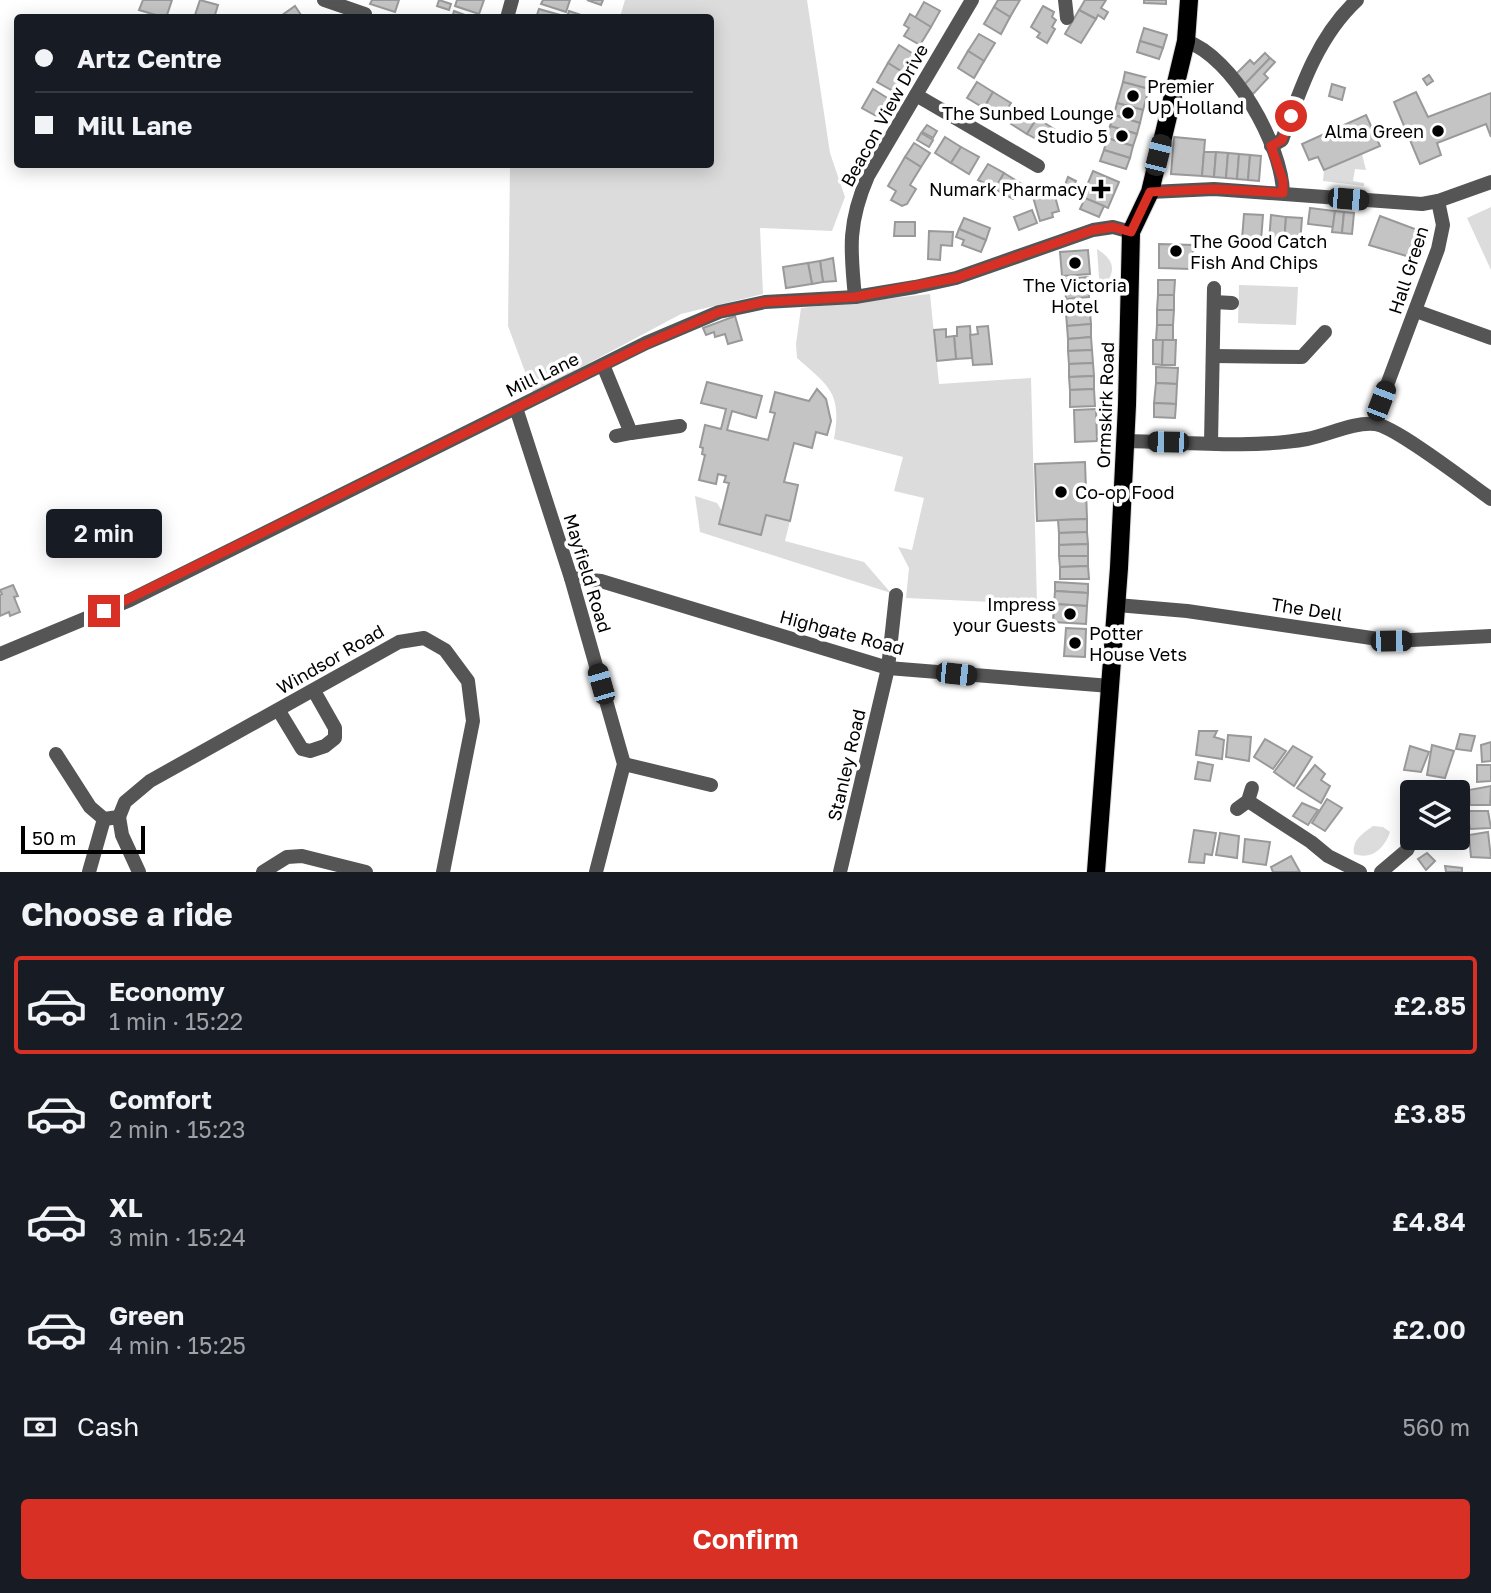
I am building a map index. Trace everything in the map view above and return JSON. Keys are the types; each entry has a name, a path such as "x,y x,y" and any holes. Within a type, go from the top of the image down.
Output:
{"main road":[{"path":"1131,232 1150,192 1186,41 1189,0"},
{"name":"Ormskirk Road","path":"1096,872 1117,605 1126,441 1131,232"}],"street":[{"path":"324,0 345,3 365,14"},
{"name":"Beacon View Drive","path":"855,297 850,248 858,200 868,176 972,0"},
{"path":"1065,0 1067,18"},
{"path":"1271,146 1282,140 1320,47 1332,28 1357,0"},
{"path":"1186,41 1198,46 1230,77 1256,111 1283,181 1283,193"},
{"path":"916,95 1038,166"},
{"path":"1438,201 1491,182"},
{"name":"Hall Green","path":"1150,192 1214,189 1405,204 1438,201 1443,225 1435,258 1381,401 1376,424"},
{"name":"Mill Lane","path":"0,654 130,600 666,334 719,312 765,302 855,297 956,278 1093,230 1113,227 1131,232"},
{"path":"1211,443 1214,295 1232,303"},
{"path":"1416,311 1491,338"},
{"path":"1213,356 1302,357 1325,332"},
{"path":"603,365 631,433"},
{"name":"Mayfield Road","path":"516,408 570,578 624,764"},
{"path":"1126,441 1273,442 1308,439 1354,426 1376,424 1401,436 1491,499"},
{"path":"616,436 680,426"},
{"name":"Highgate Road","path":"570,578 601,581 888,668 1110,686"},
{"name":"Stanley Road","path":"840,872 888,668 896,595"},
{"name":"The Dell","path":"1117,605 1187,611 1391,641 1491,636"},
{"name":"Windsor Road","path":"111,818 150,781 399,642 424,638 445,650 468,681 473,721 443,872"},
{"path":"279,711 302,749 310,751 325,746 335,738 335,728 314,691"},
{"path":"56,754 90,807 111,818 139,872"},
{"path":"596,872 624,764 712,785"},
{"path":"1246,799 1328,856 1360,872"},
{"path":"89,872 111,818"},
{"path":"1381,872 1407,850"},
{"path":"263,872 288,857 302,856 366,872"}],"shaded area":[{"path":"625,0 807,0 830,153 845,197 832,231 760,228 763,294 681,314 533,393 508,326 510,168 714,168 714,14 621,14"},
{"path":"1362,154 1366,170 1355,169 1353,181 1364,183 1364,186 1323,181 1324,170"},
{"path":"1491,207 1491,270 1467,218"},
{"path":"1097,249 1109,259 1112,269 1109,280 1100,292"},
{"path":"1239,285 1298,287 1296,325 1238,323"},
{"path":"930,294 939,384 1031,378 1037,604 906,598 909,568 898,547 912,550 924,498 894,491 903,457 834,439 836,411 831,392 818,376 797,358 796,344 801,308"},
{"path":"695,496 717,503 722,511 719,524 760,535 766,515 790,521 785,541 864,562 891,593 700,532"},
{"path":"1373,826 1383,827 1390,832 1381,848 1372,854 1354,854 1356,841"}],"building":[{"path":"143,0 172,0 167,14 139,10"},
{"path":"200,0 218,5 215,14 195,14"},
{"path":"372,0 399,0 395,12 370,4"},
{"path":"439,0 451,4 449,10 437,6"},
{"path":"457,0 484,0 479,14 455,6"},
{"path":"543,0 570,0 566,12 541,4"},
{"path":"587,0 603,0 601,5"},
{"path":"998,0 1020,0 1010,17 994,7"},
{"path":"1085,0 1106,0 1101,8 1108,12 1104,19 1098,15 1096,19 1079,10"},
{"path":"1144,0 1166,0 1166,4 1144,3"},
{"path":"924,2 940,11 931,27 915,18"},
{"path":"295,6 300,14 284,14"},
{"path":"1043,6 1054,12 1052,17 1056,20 1052,27 1055,29 1047,43 1037,37 1040,33 1031,27"},
{"path":"994,7 1010,17 1001,34 984,24"},
{"path":"539,9 557,14 537,14"},
{"path":"1079,10 1096,19 1081,43 1065,34"},
{"path":"910,14 931,27 920,45 904,36 909,28 904,25"},
{"path":"1144,28 1167,35 1163,48 1140,41"},
{"path":"979,34 995,43 984,61 968,51"},
{"path":"1140,41 1163,48 1159,59 1137,52"},
{"path":"899,45 915,55 904,73 888,63"},
{"path":"968,51 984,61 974,78 958,68"},
{"path":"1265,53 1270,58 1244,85 1234,76 1250,60 1254,64"},
{"path":"1270,58 1275,62 1264,74 1268,78 1253,94 1244,85"},
{"path":"888,63 904,73 893,91 877,82"},
{"path":"1125,72 1152,79 1149,89 1123,82"},
{"path":"1429,75 1433,81 1427,85 1423,79"},
{"path":"977,82 993,92 984,108 967,98"},
{"name":"Premier Up Holland","path":"1123,82 1149,89 1143,110 1117,103"},
{"path":"1332,84 1345,88 1342,100 1329,96"},
{"path":"873,89 889,99 878,117 862,108"},
{"path":"993,92 1011,103 1002,119 984,108"},
{"name":"Alma Green","path":"1416,92 1428,117 1491,93 1491,137 1486,124 1437,143 1441,155 1420,164 1394,102"},
{"name":"The Sunbed Lounge","path":"1117,103 1143,110 1140,123 1114,115"},
{"path":"1020,108 1037,118 1027,134 1011,124"},
{"path":"1114,115 1140,123 1137,134 1110,126"},
{"path":"1366,115 1380,146 1324,170 1318,157 1309,160 1302,144"},
{"path":"1037,118 1054,129 1045,144 1027,134"},
{"path":"927,125 937,131 933,138 922,132"},
{"name":"Studio 5","path":"1110,126 1137,134 1133,146 1107,138"},
{"path":"921,133 933,140 929,147 917,140"},
{"path":"945,137 961,147 951,163 935,153"},
{"path":"1174,137 1205,140 1202,176 1171,174"},
{"path":"1107,138 1133,146 1130,158 1104,150"},
{"path":"914,143 930,153 921,167 905,157"},
{"path":"961,147 979,157 969,174 951,163"},
{"path":"1104,150 1130,158 1126,169 1100,161"},
{"path":"1204,152 1216,152 1214,177 1202,176"},
{"path":"1216,152 1228,153 1226,178 1214,177"},
{"path":"1228,153 1239,154 1237,179 1226,178"},
{"path":"1239,154 1250,155 1248,180 1237,179"},
{"path":"1250,155 1261,156 1259,181 1248,180"},
{"path":"905,157 921,167 910,185 916,189 907,204 902,206 891,200 896,191 888,186"},
{"path":"988,164 1004,173 995,189 978,180"},
{"name":"Numark Pharmacy","path":"1093,171 1119,182 1108,208 1082,197"},
{"path":"1004,173 1022,184 1013,199 995,189"},
{"path":"1068,177 1076,181 1072,191 1064,188"},
{"path":"1053,189 1059,211 1052,213 1053,217 1040,221 1033,197"},
{"path":"1085,198 1104,206 1099,217 1080,209"},
{"path":"1310,208 1335,211 1333,227 1308,224"},
{"path":"1032,210 1037,223 1019,230 1014,217"},
{"path":"1335,211 1344,212 1342,233 1332,232"},
{"path":"1344,212 1354,213 1352,234 1342,233"},
{"path":"1244,214 1263,215 1261,241 1242,239"},
{"path":"1271,215 1286,217 1284,243 1269,242"},
{"path":"1380,216 1423,232 1410,257 1369,245"},
{"path":"1286,217 1302,218 1300,244 1284,243"},
{"path":"964,218 990,228 986,240 959,229"},
{"path":"895,222 915,222 915,236 894,236"},
{"path":"959,229 986,240 981,252 962,245 964,240 956,237"},
{"path":"929,231 953,232 952,246 941,245 940,260 928,259"},
{"name":"The Good Catch Fish And Chips","path":"1159,244 1194,245 1190,269 1159,268"},
{"name":"The Victoria Hotel","path":"1088,250 1090,274 1062,276 1060,252"},
{"path":"833,258 836,281 823,282 820,261"},
{"path":"820,261 823,282 812,284 808,263"},
{"path":"808,263 812,284 786,288 783,267"},
{"path":"1088,277 1089,287 1065,289 1064,279"},
{"path":"1158,280 1175,280 1174,295 1158,295"},
{"path":"1089,287 1089,297 1066,299 1065,289"},
{"path":"1158,295 1174,295 1174,310 1157,310"},
{"path":"1089,301 1090,312 1066,313 1065,302"},
{"path":"1157,310 1174,310 1173,325 1157,325"},
{"path":"1090,312 1091,324 1067,326 1066,313"},
{"path":"735,316 742,340 728,344 725,334 715,337 714,332 706,335 703,328"},
{"path":"1091,324 1091,337 1068,339 1067,326"},
{"path":"1157,325 1173,325 1173,340 1156,340"},
{"path":"970,326 972,358 956,359 954,336 957,336 957,327"},
{"path":"988,326 992,364 973,365 970,335 978,334 977,327"},
{"path":"946,329 946,337 954,336 956,359 937,361 934,330"},
{"path":"1091,337 1092,350 1068,351 1068,339"},
{"path":"1153,340 1163,340 1162,365 1153,364"},
{"path":"1163,340 1176,340 1175,365 1162,365"},
{"path":"1092,350 1093,363 1069,364 1068,351"},
{"path":"1093,363 1094,376 1069,377 1069,364"},
{"path":"1156,367 1178,368 1177,384 1156,383"},
{"path":"1094,376 1094,389 1070,390 1069,377"},
{"path":"707,382 762,396 756,418 732,411 727,430 768,440 775,413 770,412 775,392 809,401 817,389 826,399 831,421 827,435 816,432 812,448 794,443 784,482 798,485 790,521 766,515 761,535 719,524 729,483 724,482 726,476 718,474 716,484 699,480 705,455 700,447 705,425 721,429 726,409 701,403"},
{"path":"1156,383 1177,384 1176,404 1154,403"},
{"path":"1094,389 1095,406 1070,407 1070,390"},
{"path":"1154,403 1176,404 1175,418 1154,417"},
{"path":"1096,409 1097,441 1075,442 1074,410"},
{"name":"Co-op Food","path":"1085,462 1087,519 1037,521 1035,464"},
{"path":"1087,519 1087,532 1059,533 1058,520"},
{"path":"1087,532 1088,544 1059,545 1059,533"},
{"path":"1088,544 1088,556 1059,556 1059,545"},
{"path":"1059,556 1088,556 1088,566 1060,567"},
{"path":"1088,566 1089,579 1060,579 1060,567"},
{"path":"1055,582 1088,584 1088,593 1055,591"},
{"path":"13,585 20,612 10,616 9,612 0,616 0,590"},
{"path":"1055,591 1088,593 1087,606 1054,604"},
{"name":"Impress your Guests","path":"1054,604 1087,606 1086,624 1053,622"},
{"name":"Potter House Vets","path":"1066,628 1086,629 1085,657 1064,656"},
{"path":"1199,731 1217,731 1214,737 1224,740 1222,759 1196,755"},
{"path":"1460,734 1475,736 1471,751 1456,749"},
{"path":"1228,735 1251,737 1249,761 1226,757"},
{"path":"1265,739 1286,751 1273,769 1254,757"},
{"path":"1491,742 1491,761 1482,762 1481,745"},
{"path":"1432,745 1454,751 1445,778 1427,775"},
{"path":"1293,746 1312,757 1294,786 1274,772"},
{"path":"1410,746 1429,752 1421,772 1404,770"},
{"path":"1198,762 1213,765 1210,781 1195,779"},
{"path":"1315,765 1325,774 1321,780 1330,786 1321,803 1297,788"},
{"path":"1477,765 1491,765 1491,781 1477,782"},
{"path":"1491,786 1490,805 1470,805 1470,790"},
{"path":"1327,799 1342,808 1325,831 1312,823"},
{"path":"1302,803 1318,810 1308,825 1293,816"},
{"path":"1470,811 1488,811 1491,828 1470,829"},
{"path":"1194,830 1216,833 1212,855 1205,854 1204,863 1189,862"},
{"path":"1488,832 1491,858 1471,857 1470,835"},
{"path":"1220,833 1239,836 1237,858 1216,855"},
{"path":"1245,839 1270,842 1266,865 1243,862"},
{"path":"1427,853 1435,861 1426,870 1418,859"},
{"path":"1291,856 1300,872 1273,872 1271,867"},
{"path":"1445,866 1462,868 1462,872 1446,872"}],"place":[{"name":"Premier Up Holland","path":"1133,96"},
{"name":"The Sunbed Lounge","path":"1128,113"},
{"name":"Alma Green","path":"1438,131"},
{"name":"Studio 5","path":"1122,136"},
{"name":"Numark Pharmacy","path":"1101,189"},
{"name":"The Good Catch Fish And Chips","path":"1176,251"},
{"name":"The Victoria Hotel","path":"1075,263"},
{"name":"Co-op Food","path":"1061,492"},
{"name":"Impress your Guests","path":"1070,614"},
{"name":"Potter House Vets","path":"1075,643"}],"route":[{"path":"104,611 703,317 765,302 855,297 915,287 956,278 1093,230 1113,227 1131,232 1150,192 1214,189 1283,193 1283,181 1271,146 1282,140 1291,116"}]}
